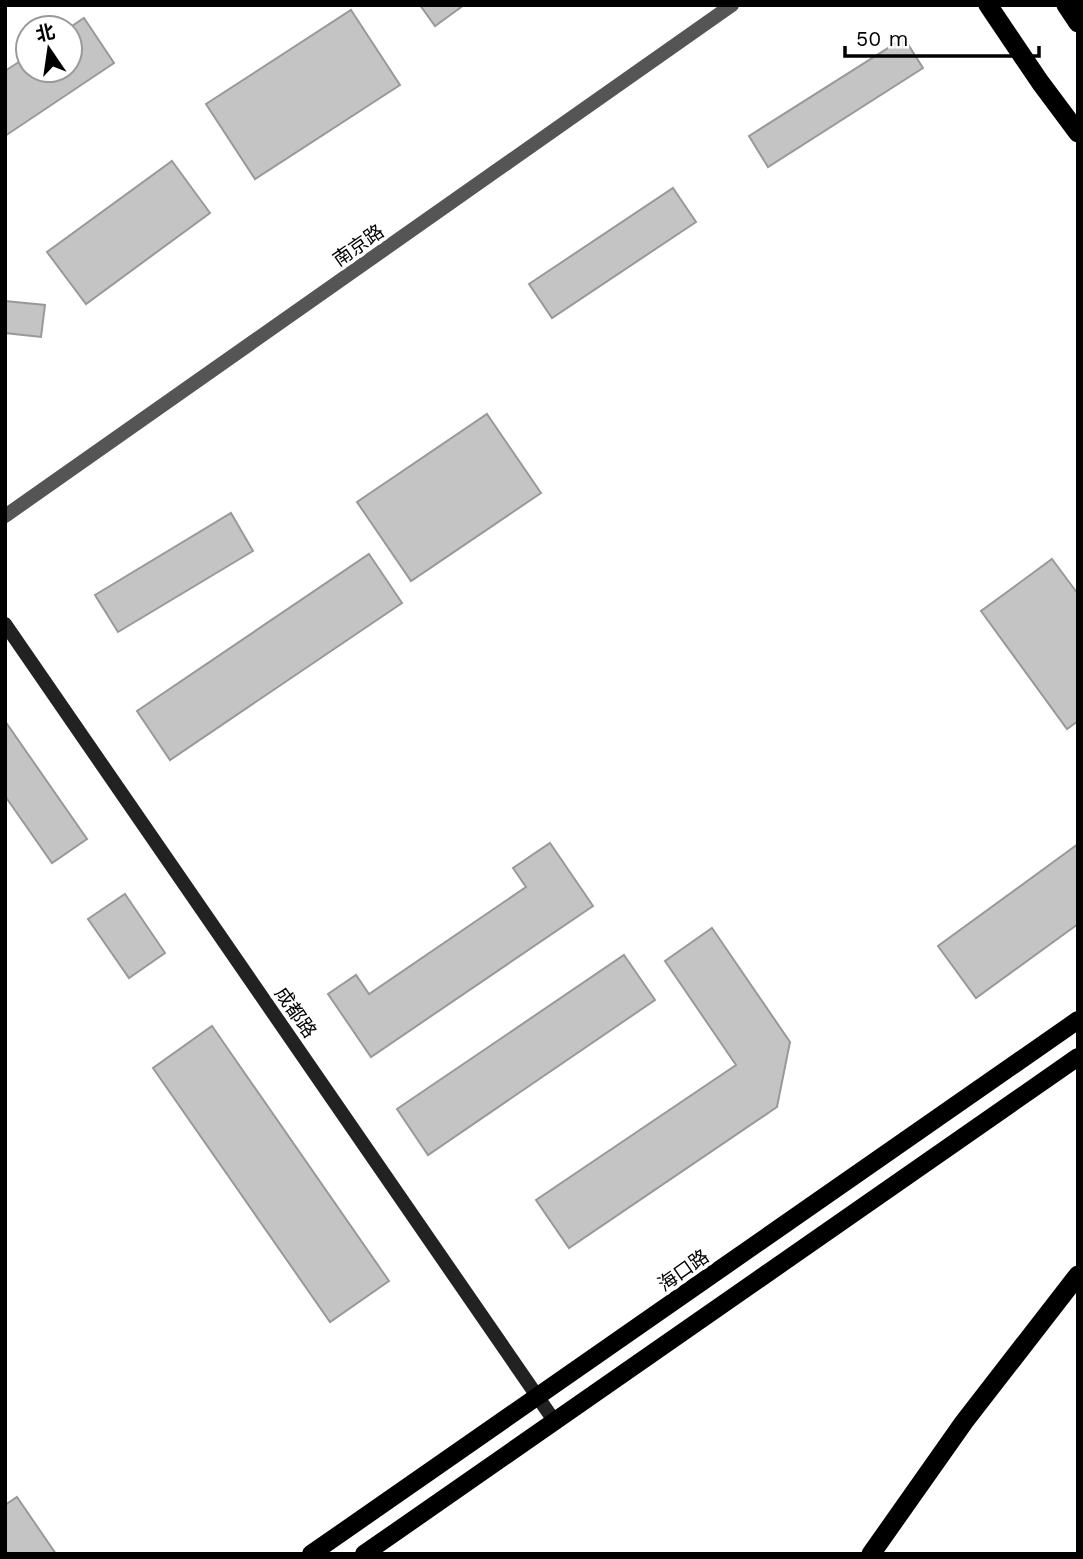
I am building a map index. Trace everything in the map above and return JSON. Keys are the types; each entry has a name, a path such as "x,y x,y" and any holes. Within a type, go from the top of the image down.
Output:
{"highway":[{"path":"988,5 1078,133"},
{"path":"1066,5 1078,23"},
{"path":"871,1554 964,1422 1078,1275"}],"main road":[{"name":"成都路","path":"5,624 555,1422"},
{"name":"海口路","path":"311,1554 1078,1020"},
{"path":"364,1554 1078,1057"}],"street":[{"name":"南京路","path":"5,516 732,5"}],"building":[{"path":"420,5 464,5 435,26"},
{"path":"351,10 400,85 255,179 206,104"},
{"path":"84,18 114,63 84,83"},
{"path":"904,38 923,68 768,167 749,136"},
{"path":"14,65 14,84 83,84 5,136 5,71"},
{"path":"172,161 210,213 86,304 47,252"},
{"path":"673,188 696,222 552,318 529,284"},
{"path":"5,301 45,305 41,337 5,333"},
{"path":"487,414 541,493 411,581 357,502"},
{"path":"231,513 253,551 118,632 95,595"},
{"path":"369,554 402,603 170,760 137,711"},
{"path":"1052,559 1078,594 1078,721 1067,729 981,611"},
{"path":"5,721 87,839 52,863 5,796"},
{"path":"550,843 593,906 371,1057 328,994 356,975 369,994 526,887 513,868"},
{"path":"1078,844 1078,924 976,998 938,946"},
{"path":"125,894 165,953 129,978 88,919"},
{"path":"712,928 790,1042 777,1107 569,1248 536,1200 736,1065 665,961"},
{"path":"624,955 655,1000 428,1155 397,1109"},
{"path":"212,1026 389,1281 330,1322 153,1068"},
{"path":"17,1497 56,1554 5,1554 5,1505"}]}
